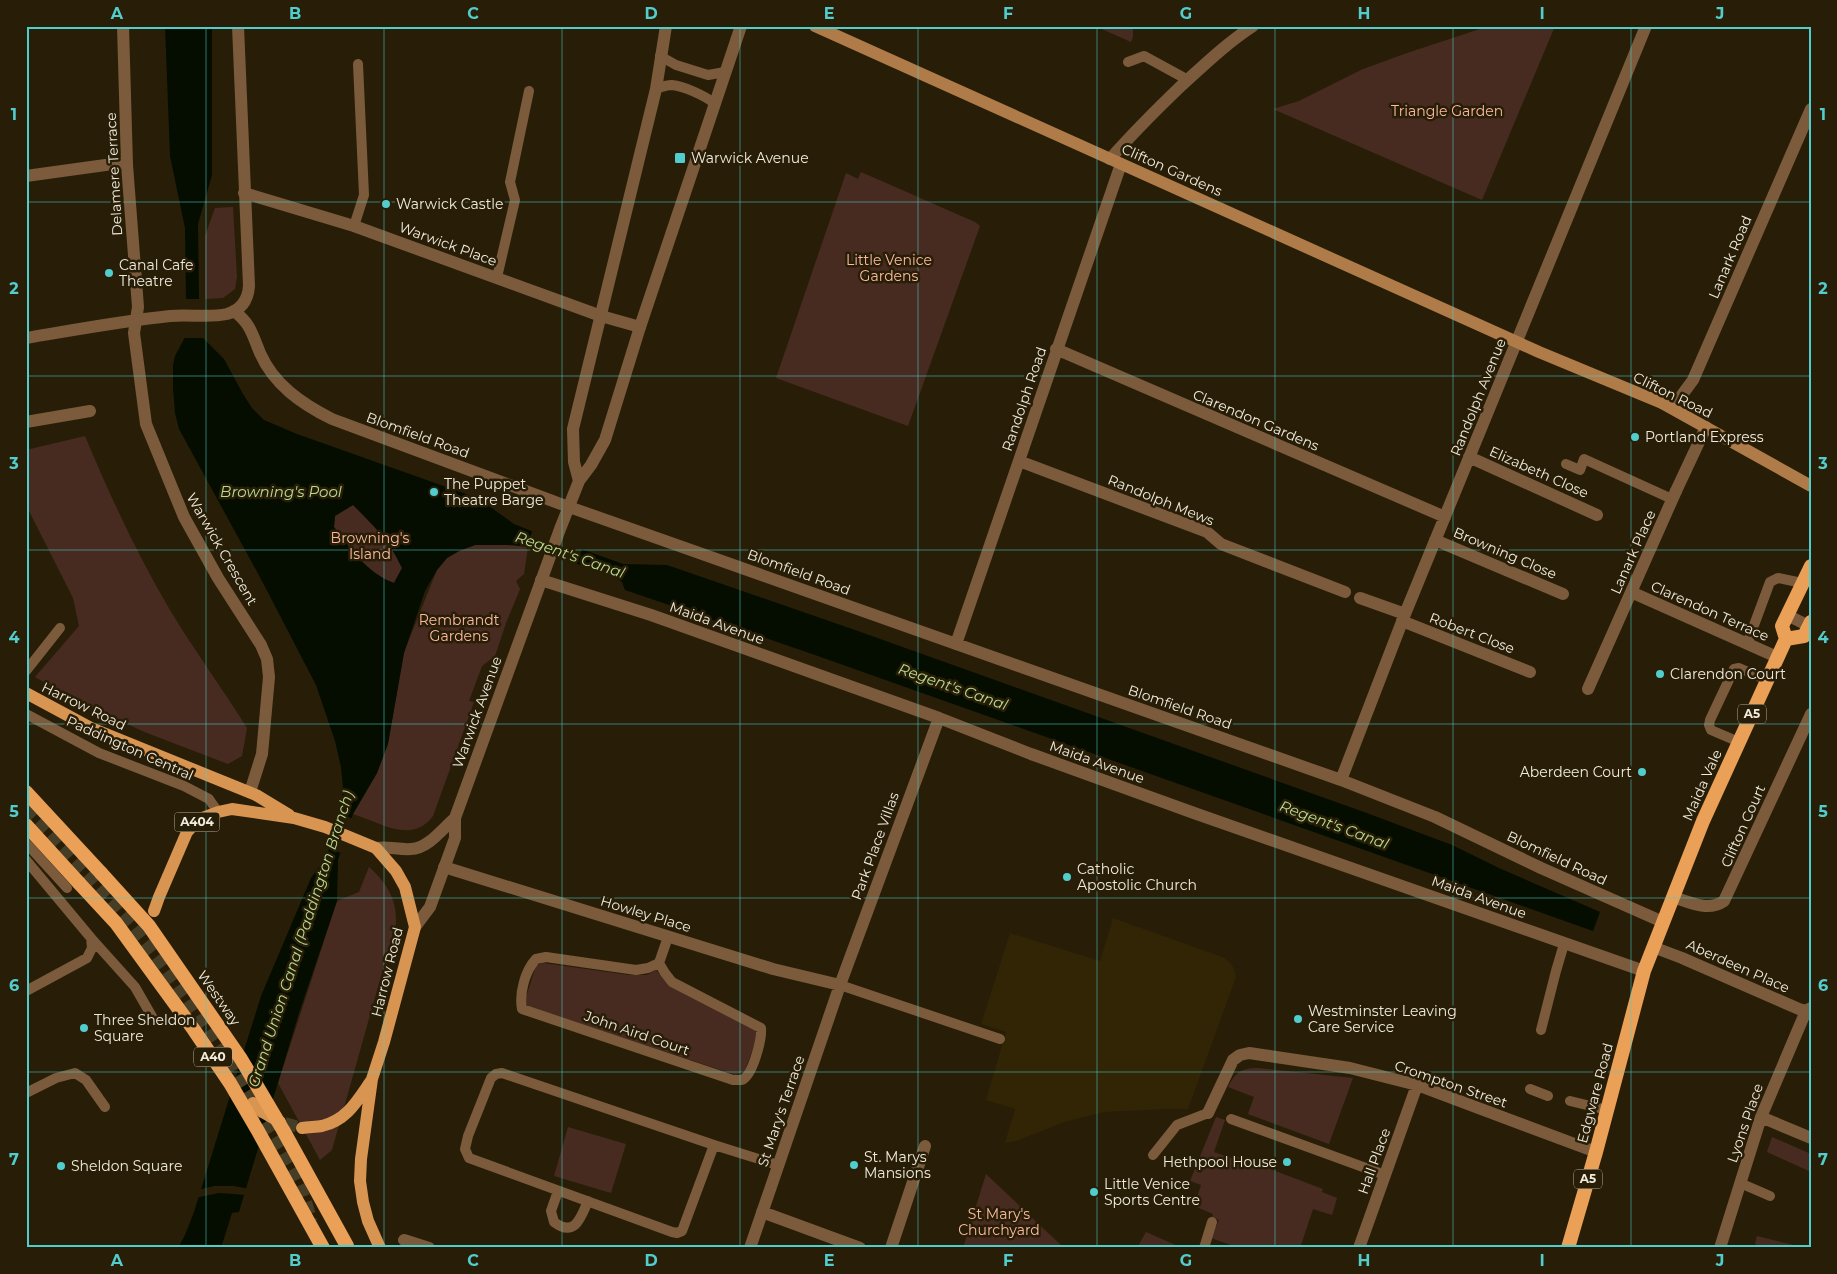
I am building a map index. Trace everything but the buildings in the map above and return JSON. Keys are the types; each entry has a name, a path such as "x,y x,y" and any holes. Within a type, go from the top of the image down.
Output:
{"highway":[{"name":"Maida Vale","path":"1653,947 1703,822 1786,639 1782,626 1806,585 1811,566"},
{"path":"1786,639 1804,636 1810,625"},
{"name":"Westway","path":"26,792 149,926 241,1059 283,1130 348,1248"},
{"name":"A40","path":"26,825 116,923 194,1030 244,1107 324,1248"},
{"name":"Edgware Road","path":"1568,1248 1596,1152 1644,971 1653,947"}],"main road":[{"name":"Clifton Gardens","path":"815,26 1517,341"},
{"name":"Clifton Road","path":"1517,341 1662,403 1811,486"},
{"name":"Harrow Road","path":"26,693 92,728 250,792 294,818"},
{"name":"Harrow Road","path":"154,911 187,832 202,818 232,809 294,818 325,827 376,848 396,871 405,887 415,927 372,1079 361,1159 360,1181 368,1221 380,1248"},
{"name":"Harrow Road","path":"302,1128 332,1123 343,1117 351,1109 372,1079"},
{"path":"253,1102 261,1111 285,1124"}],"street":[{"name":"Delamere Terrace","path":"123,26 127,162 138,304 136,319"},
{"path":"26,338 136,319 227,314 243,305 248,295 238,26"},
{"path":"579,480 574,462 573,429 656,89 666,26"},
{"path":"569,507 579,480 592,466 605,440 640,327 741,26"},
{"path":"1115,162 1142,123 1233,39 1253,26"},
{"name":"Randolph Avenue","path":"1341,780 1403,618 1646,26"},
{"name":"Lanark Road","path":"1662,403 1679,399 1693,380 1811,109"},
{"path":"26,176 127,162"},
{"name":"Randolph Road","path":"956,644 1056,349 1115,162"},
{"name":"Warwick Place","path":"244,193 354,226 601,316 640,327"},
{"name":"Blomfield Road","path":"234,311 249,324 260,353 272,373 291,395 309,408 332,419 569,507 1341,780 1435,817 1541,868 1663,922"},
{"name":"Warwick Crescent","path":"136,319 134,333 146,424 164,471 184,517 218,578 261,645 267,659 269,676 262,754 250,792"},
{"name":"Clarendon Gardens","path":"1056,349 1445,518"},
{"path":"26,422 90,411"},
{"name":"Lanark Place","path":"1588,689 1706,427"},
{"name":"Elizabeth Close","path":"1469,457 1597,515"},
{"name":"Randolph Mews","path":"1019,461 1207,532 1221,544 1345,592"},
{"name":"Warwick Avenue","path":"415,927 430,907 455,838 455,818 547,560 569,507"},
{"name":"Browning Close","path":"1435,540 1563,594"},
{"name":"Maida Avenue","path":"541,580 660,618 939,718 1176,806 1644,971"},
{"name":"Clarendon Terrace","path":"1631,592 1778,657"},
{"path":"1360,598 1403,618"},
{"path":"1787,616 1810,625"},
{"name":"Robert Close","path":"1403,618 1530,672"},
{"name":"Clifton Court","path":"1672,897 1702,906 1714,906 1724,901 1811,714"},
{"name":"Park Place Villas","path":"840,984 939,718"},
{"name":"Warwick Avenue","path":"376,848 387,846 413,850 424,845 455,818"},
{"name":"Howley Place","path":"444,866 773,969 840,984"},
{"name":"Aberdeen Place","path":"1653,947 1808,1010"},
{"name":"St Mary's Terrace","path":"750,1248 840,984"},
{"name":"Lyons Place","path":"1720,1248 1761,1117 1808,1010"},
{"name":"Crompton Street","path":"1208,1113 1233,1060 1240,1055 1249,1053 1350,1068 1418,1085 1596,1152"},
{"name":"Hall Place","path":"1359,1248 1418,1085"},
{"path":"1761,1117 1811,1138"},
{"path":"890,1248 926,1146"},
{"path":"762,1212 860,1248"},
{"path":"404,1240 429,1248"}],"lane":[{"path":"660,56 676,65 708,75 725,72"},
{"path":"1128,62 1144,56 1188,80"},
{"path":"354,226 364,195 358,64"},
{"path":"656,89 667,85 674,85 706,97 714,103"},
{"path":"497,278 515,200 510,182 529,91"},
{"path":"1566,464 1580,470 1584,459 1674,495"},
{"path":"1747,644 1770,582 1778,578 1806,585"},
{"path":"26,671 60,628"},
{"path":"1739,742 1711,730 1710,720 1734,669 1739,668 1767,680"},
{"name":"Paddington Central","path":"26,714 99,753 184,786 209,799 218,812"},
{"path":"26,843 67,888"},
{"path":"26,860 135,987 154,1020"},
{"path":"659,963 668,936"},
{"path":"26,991 87,958 92,948 91,938"},
{"path":"1541,1030 1564,944"},
{"name":"John Aird Court","path":"546,957 636,970 648,968 659,963 672,982 762,1028 762,1036 749,1073 741,1080 733,1080 522,1009 520,998 530,965 536,959 546,957"},
{"path":"840,984 1000,1039"},
{"path":"26,1093 56,1078 75,1073 86,1080 105,1107"},
{"path":"714,1145 684,1229 678,1233 469,1158 466,1145 491,1078 496,1074 502,1073 778,1165"},
{"path":"1530,1089 1548,1096"},
{"path":"1570,1101 1607,1110"},
{"path":"1153,1155 1177,1124 1208,1113"},
{"path":"1231,1119 1385,1175"},
{"path":"1740,1183 1770,1196"},
{"path":"558,1190 551,1211 554,1222 559,1225 569,1227 579,1222 588,1201"},
{"path":"1204,1248 1212,1222"}],"shaded area":[{"path":"1113,918 1225,958 1233,967 1236,977 1188,1109 1104,1112 1064,1122 1016,1141 1005,1143 1015,1109 986,1100 1006,1032 981,1024 1010,933 1100,961"}],"green space":[{"path":"1095,26 1133,26 1133,37 1131,42"},
{"name":"Triangle Garden","path":"1489,26 1555,26 1482,200 1273,109 1299,101 1363,69"},
{"name":"Little Venice Gardens","path":"861,172 975,222 980,226 908,426 776,378 846,173 858,179"},
{"path":"233,207 237,277 235,289 223,298 205,299 205,236 215,208"},
{"path":"85,436 104,481 146,568 179,625 247,728 242,756 228,764 147,733 87,706 35,677 79,626 73,598 26,505 26,450"},
{"name":"Browning's Island","path":"353,505 380,534 397,558 402,568 394,583 384,579 368,567 353,552 334,527 335,516"},
{"name":"Rembrandt Gardens","path":"495,544 528,547 524,574 516,581 520,589 495,656 482,666 469,701 474,702 433,816 424,825 415,829 405,830 384,826 353,814 377,773 388,743 404,652 437,570 447,558 459,551 475,545"},
{"path":"369,867 381,879 389,892 395,906 396,923 332,1150 320,1160 278,1083 337,901 359,892"},
{"path":"543,963 629,975 647,975 656,970 668,984 756,1030 757,1038 745,1070 736,1075 527,1006 525,1000 536,966"},
{"path":"1257,1068 1353,1078 1329,1144 1248,1114 1254,1097 1228,1087 1239,1072"},
{"path":"1216,1117 1225,1120 1214,1152 1234,1159 1236,1156 1323,1189 1322,1192 1337,1198 1332,1215 1313,1209 1300,1248 1239,1248 1211,1238 1219,1220 1212,1217 1213,1214 1194,1206 1201,1185 1190,1181"},
{"path":"568,1127 626,1144 611,1193 554,1176"},
{"path":"1772,1137 1811,1154 1811,1172 1767,1152"},
{"name":"St Mary's Churchyard","path":"986,1174 1064,1248 963,1248"},
{"path":"1146,1232 1180,1247 1137,1248"},
{"path":"1757,1236 1806,1248 1761,1248 1755,1244"}],"water":[{"path":"165,26 212,26 212,175 198,224 199,299 203,338 224,359 252,408 264,420 297,434 466,494 489,506 514,524 623,564 667,565 855,630 1452,845 1499,868 1600,912 1593,931 815,655 625,590 622,582 613,576 528,547 475,545 447,558 437,570 425,591 404,653 388,744 377,773 353,814 338,860 337,901 299,1013 239,1212 232,1213 221,1248 178,1248 194,1212 261,996 311,878 327,856 341,807 343,788 341,767 335,741 316,685 179,429 175,413 173,365 175,356 184,339 186,299 185,228 170,156","holes":["353,505 375,527 397,558 402,568 394,583 384,579 368,567 353,552 334,527 335,516"]}],"pier":[{"path":"184,299 201,299 206,338 181,338"},
{"path":"533,529 583,547 576,566 526,549"},
{"path":"337,813 354,819 343,854 327,847"},
{"path":"214,1186 234,1186 249,1189 246,1195 219,1193 195,1198 198,1190"}],"tunnel":[{"path":"26,808 127,919 189,1002 234,1071 284,1155 303,1194 311,1221"},
{"path":"285,1123 302,1128"}],"place":[{"name":"Warwick Avenue","path":"680,158"},
{"name":"Warwick Castle","path":"386,204"},
{"name":"Canal Cafe Theatre","path":"109,273"},
{"name":"Portland Express","path":"1635,437"},
{"name":"The Puppet Theatre Barge","path":"434,492"},
{"name":"Clarendon Court","path":"1660,674"},
{"name":"Aberdeen Court","path":"1642,772"},
{"name":"Catholic Apostolic Church","path":"1067,877"},
{"name":"Westminster Leaving Care Service","path":"1298,1019"},
{"name":"Three Sheldon Square","path":"84,1028"},
{"name":"Hethpool House","path":"1287,1162"},
{"name":"St. Marys Mansions","path":"854,1165"},
{"name":"Sheldon Square","path":"61,1166"},
{"name":"Little Venice Sports Centre","path":"1094,1192"}],"water label":[{"name":"Browning's Pool","path":"281,492"},
{"name":"Regent's Canal","path":"570,555"},
{"name":"Regent's Canal","path":"953,687"},
{"name":"Regent's Canal","path":"1334,825"},
{"name":"Grand Union Canal (Paddington Branch)","path":"301,939"}]}
